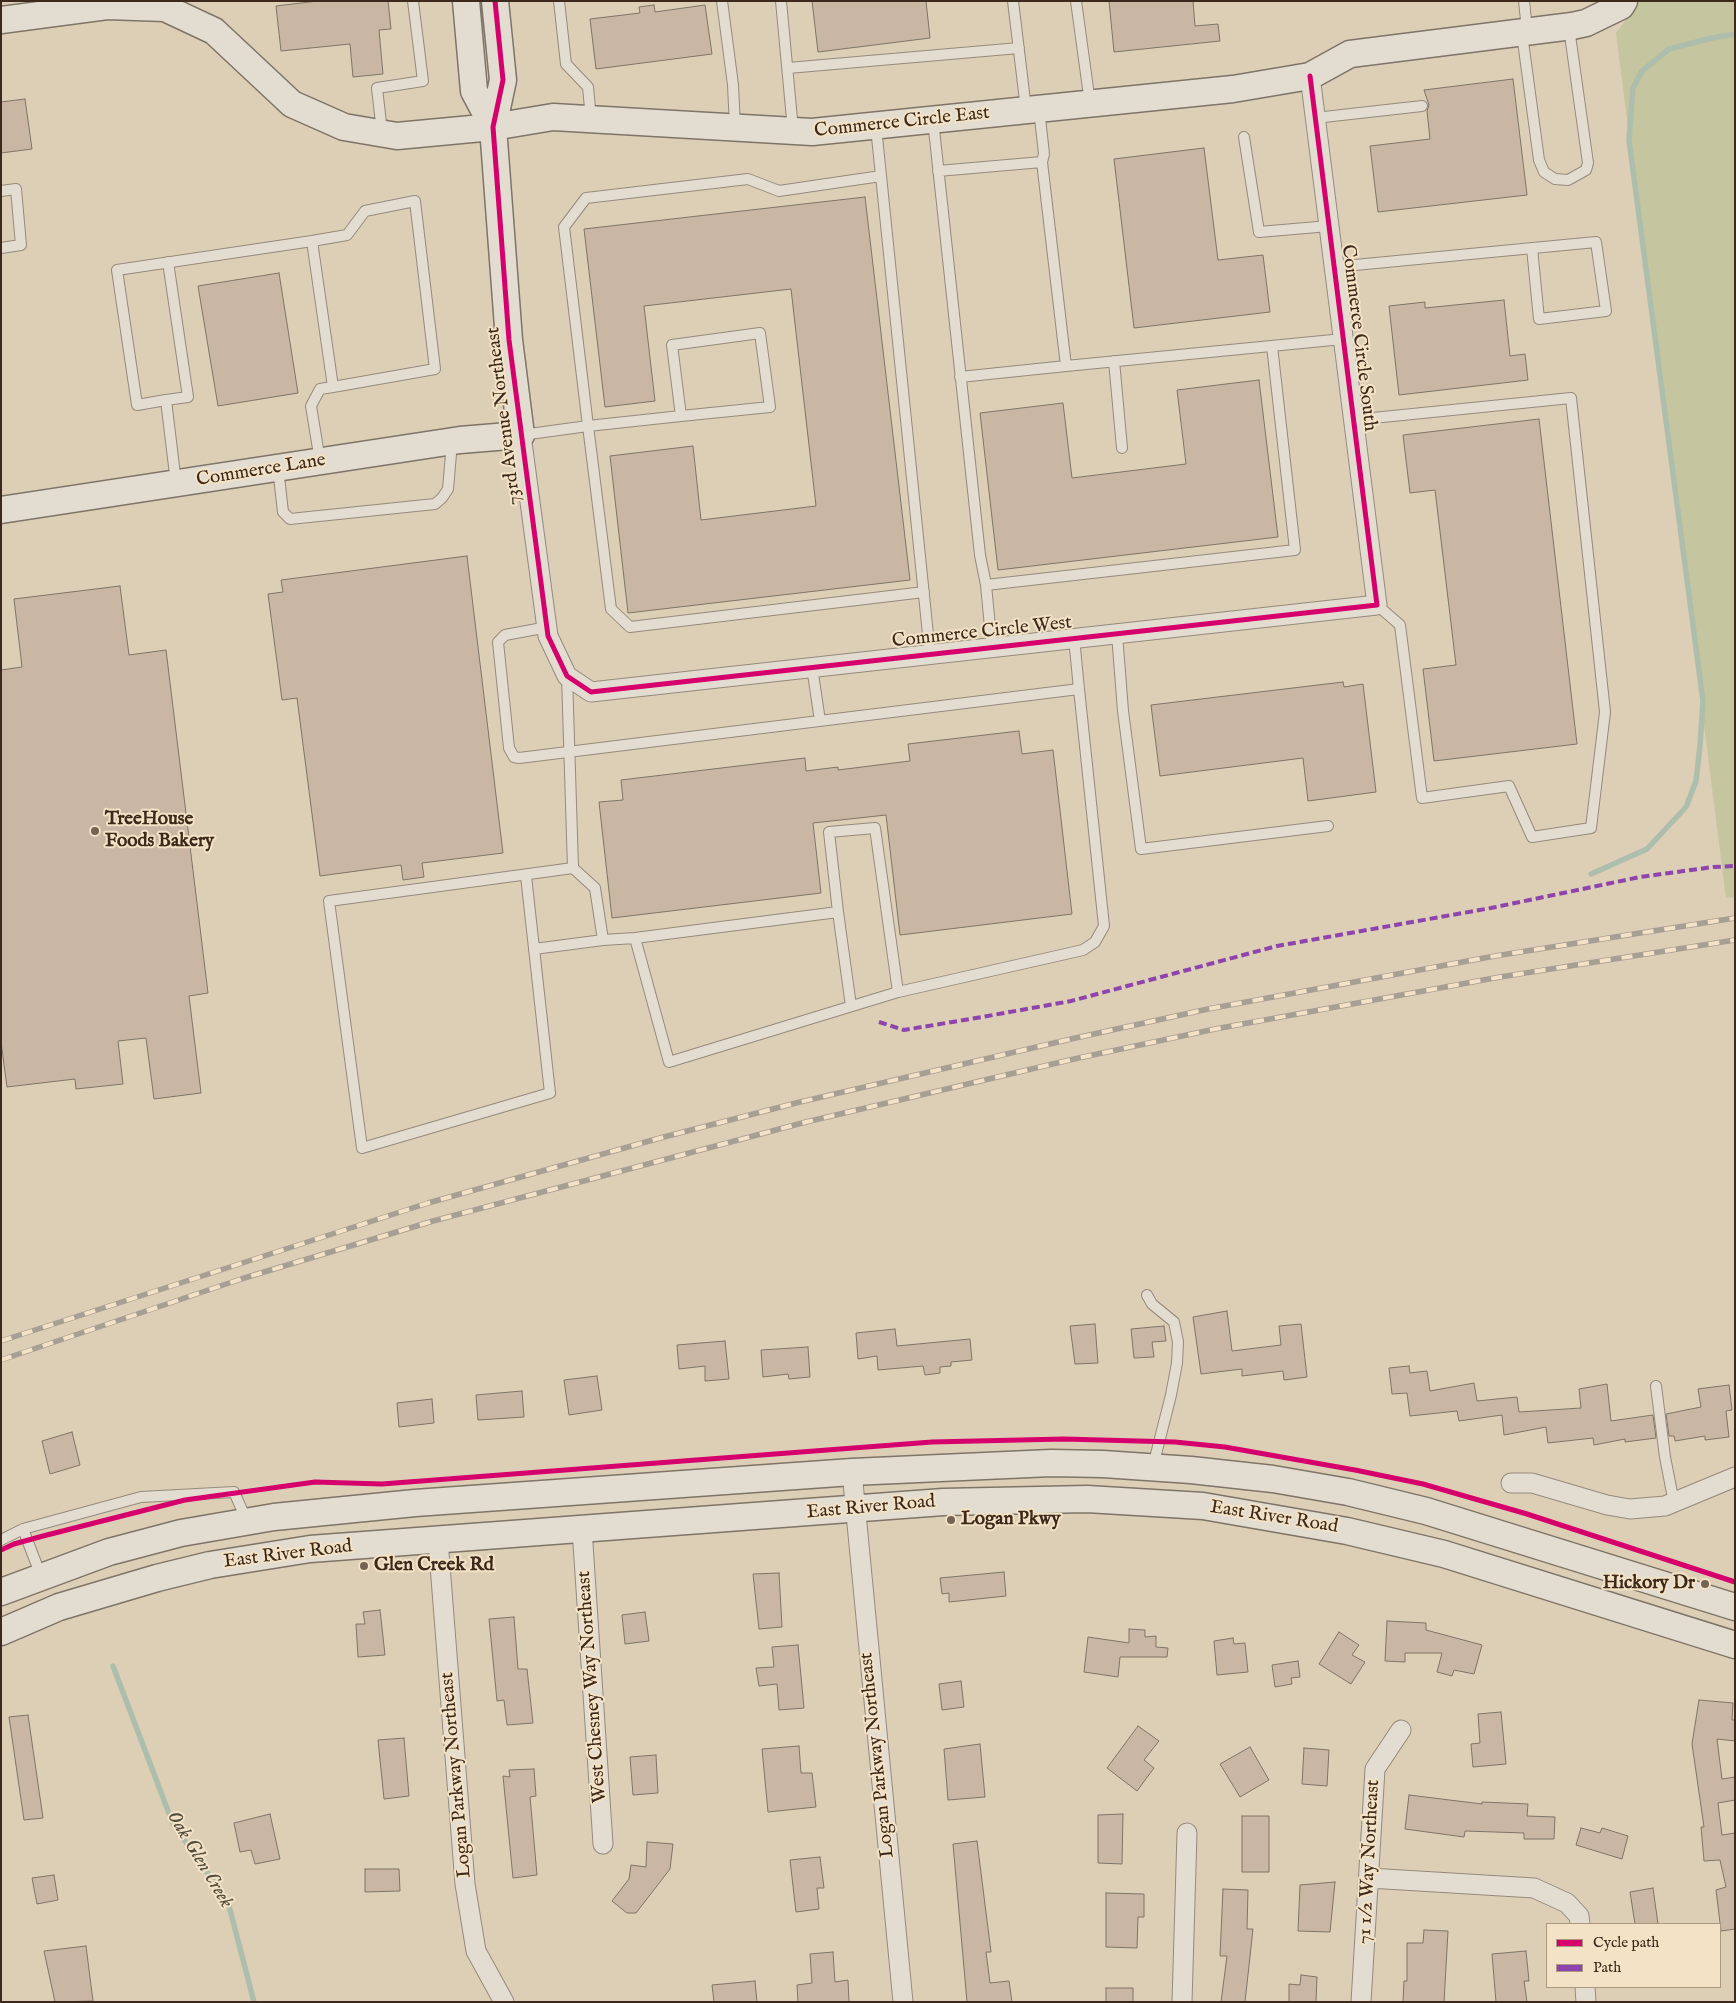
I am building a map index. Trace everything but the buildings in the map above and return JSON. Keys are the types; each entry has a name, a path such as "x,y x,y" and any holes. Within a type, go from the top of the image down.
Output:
{"main road":[{"name":"73rd Avenue Northeast","path":"466,1 474,91 493,127"},
{"name":"73rd Avenue Northeast","path":"495,1 503,80 493,127 510,340 521,435"},
{"name":"Commerce Circle East","path":"1,20 108,6 165,8 214,31 292,104 344,127 382,134 397,136 493,127 553,117 812,132 1233,89 1310,76 1350,54 1569,27 1586,23 1620,6 1624,1"},
{"name":"Commerce Lane","path":"1,510 452,442 521,435"},
{"name":"East River Road","path":"1,1592 109,1552 181,1533 247,1521 415,1504 852,1472 978,1464 1051,1463 1152,1467 1273,1479 1374,1498 1426,1511 1735,1607"},
{"name":"East River Road","path":"1,1632 59,1607 210,1565 310,1549 438,1545 582,1529 943,1502 1087,1499 1203,1506 1347,1530 1425,1549 1735,1645"}],"street":[{"name":"Commerce Circle South","path":"1310,76 1377,605"},
{"name":"73rd Avenue Northeast","path":"521,435 548,636 566,676"},
{"name":"Commerce Circle West","path":"566,676 591,692 1377,605"},
{"name":"Logan Parkway Northeast","path":"852,1472 903,2002"},
{"path":"1511,1484 1532,1483 1600,1503 1630,1509 1652,1508 1674,1503 1735,1476"},
{"name":"West Chesney Way Northeast","path":"582,1529 603,1844"},
{"path":"438,1545 464,1875"},
{"name":"Logan Parkway Northeast","path":"438,1545 465,1884 476,1951 504,2002"},
{"name":"71 1/2 Way Northeast","path":"1361,2002 1375,1769 1401,1730"},
{"path":"1182,2002 1187,1833"},
{"path":"1369,1878 1534,1888 1567,1902 1579,1916 1580,1923"},
{"path":"1585,1988 1586,2002"}],"lane":[{"path":"382,134 377,88 423,81 413,1"},
{"path":"559,1 566,64 588,88 591,119"},
{"path":"722,1 733,85 734,128"},
{"path":"781,1 794,132"},
{"path":"1013,1 1019,48 1044,154 1042,162 1066,366"},
{"path":"1076,1 1090,104"},
{"path":"1524,1 1525,32 1539,160 1544,172 1556,179 1568,180 1586,170 1588,163 1569,27"},
{"path":"788,68 1019,48"},
{"path":"1315,118 1422,106"},
{"path":"932,120 992,648"},
{"path":"875,126 930,654"},
{"path":"1244,137 1259,232 1329,226"},
{"path":"938,171 1042,162"},
{"path":"881,176 779,191 748,179 586,198 564,227 611,609 630,627 924,592"},
{"path":"1,191 16,189 21,245 1,248"},
{"path":"168,262 188,397 137,405 117,270 168,262 312,241 347,235 365,211 415,201 435,369 320,389 311,406 320,462"},
{"path":"312,241 333,387"},
{"path":"1334,267 1532,248 1596,242 1606,311 1539,319 1532,248"},
{"path":"521,435 770,407 760,333 672,344 681,416"},
{"path":"960,377 1343,339"},
{"path":"986,585 1295,550 1272,346"},
{"path":"1114,361 1122,448"},
{"path":"1353,420 1570,398 1605,712 1591,828 1532,837 1509,786 1422,798 1400,625 1377,605"},
{"path":"166,400 176,484"},
{"path":"278,468 283,512 290,519 434,504 442,498 448,488 452,442"},
{"path":"548,627 505,635 498,642 508,748 514,757 519,758 1079,690"},
{"path":"1117,634 1124,711 1141,849 1328,826"},
{"path":"635,938 669,1062 898,992 1083,950 1095,942 1104,926 1074,638"},
{"path":"812,667 820,721"},
{"path":"566,676 574,868 595,888 603,940"},
{"path":"852,1006 838,912 830,832 875,828 898,992"},
{"path":"526,876 550,1093 362,1148 329,901 526,876 574,868"},
{"path":"534,949 838,912"},
{"path":"1147,1295 1152,1304 1174,1322 1178,1342 1172,1387 1152,1467"},
{"path":"1656,1386 1665,1457 1674,1503"},
{"path":"1,1540 23,1529 141,1497 234,1492 247,1521"},
{"path":"23,1529 41,1576"}],"green space":[{"path":"1640,1 1735,1 1735,897 1726,898 1616,33"}],"waterway":[{"path":"1591,874 1647,849 1686,807 1696,781 1703,701 1629,140 1633,88 1642,71 1669,49 1735,34"},
{"name":"Oak Glen Creek","path":"113,1666 173,1824 228,1902 254,2002"}],"railway":[{"path":"1,1341 428,1203 660,1138 800,1102 1208,1009 1495,956 1735,918"},
{"path":"1,1360 241,1279 433,1221 806,1122 1074,1059 1215,1029 1500,977 1735,940"}],"marked path":[{"path":"879,1022 904,1030 1071,1001 1277,946 1491,908 1640,877 1713,867 1735,866"}],"cycle path":[{"path":"495,1 503,80 493,127 509,340 548,636 567,676 591,692 1377,605 1310,76"},
{"path":"1,1550 14,1544 43,1536 185,1500 315,1482 382,1484 932,1442 1064,1439 1175,1442 1225,1447 1423,1484 1527,1514 1735,1582"}],"place":[{"name":"TreeHouse Foods Bakery","path":"95,831"},
{"name":"Logan Pkwy","path":"951,1520"},
{"name":"Glen Creek Rd","path":"364,1566"},
{"name":"Hickory Dr","path":"1705,1584"}]}
